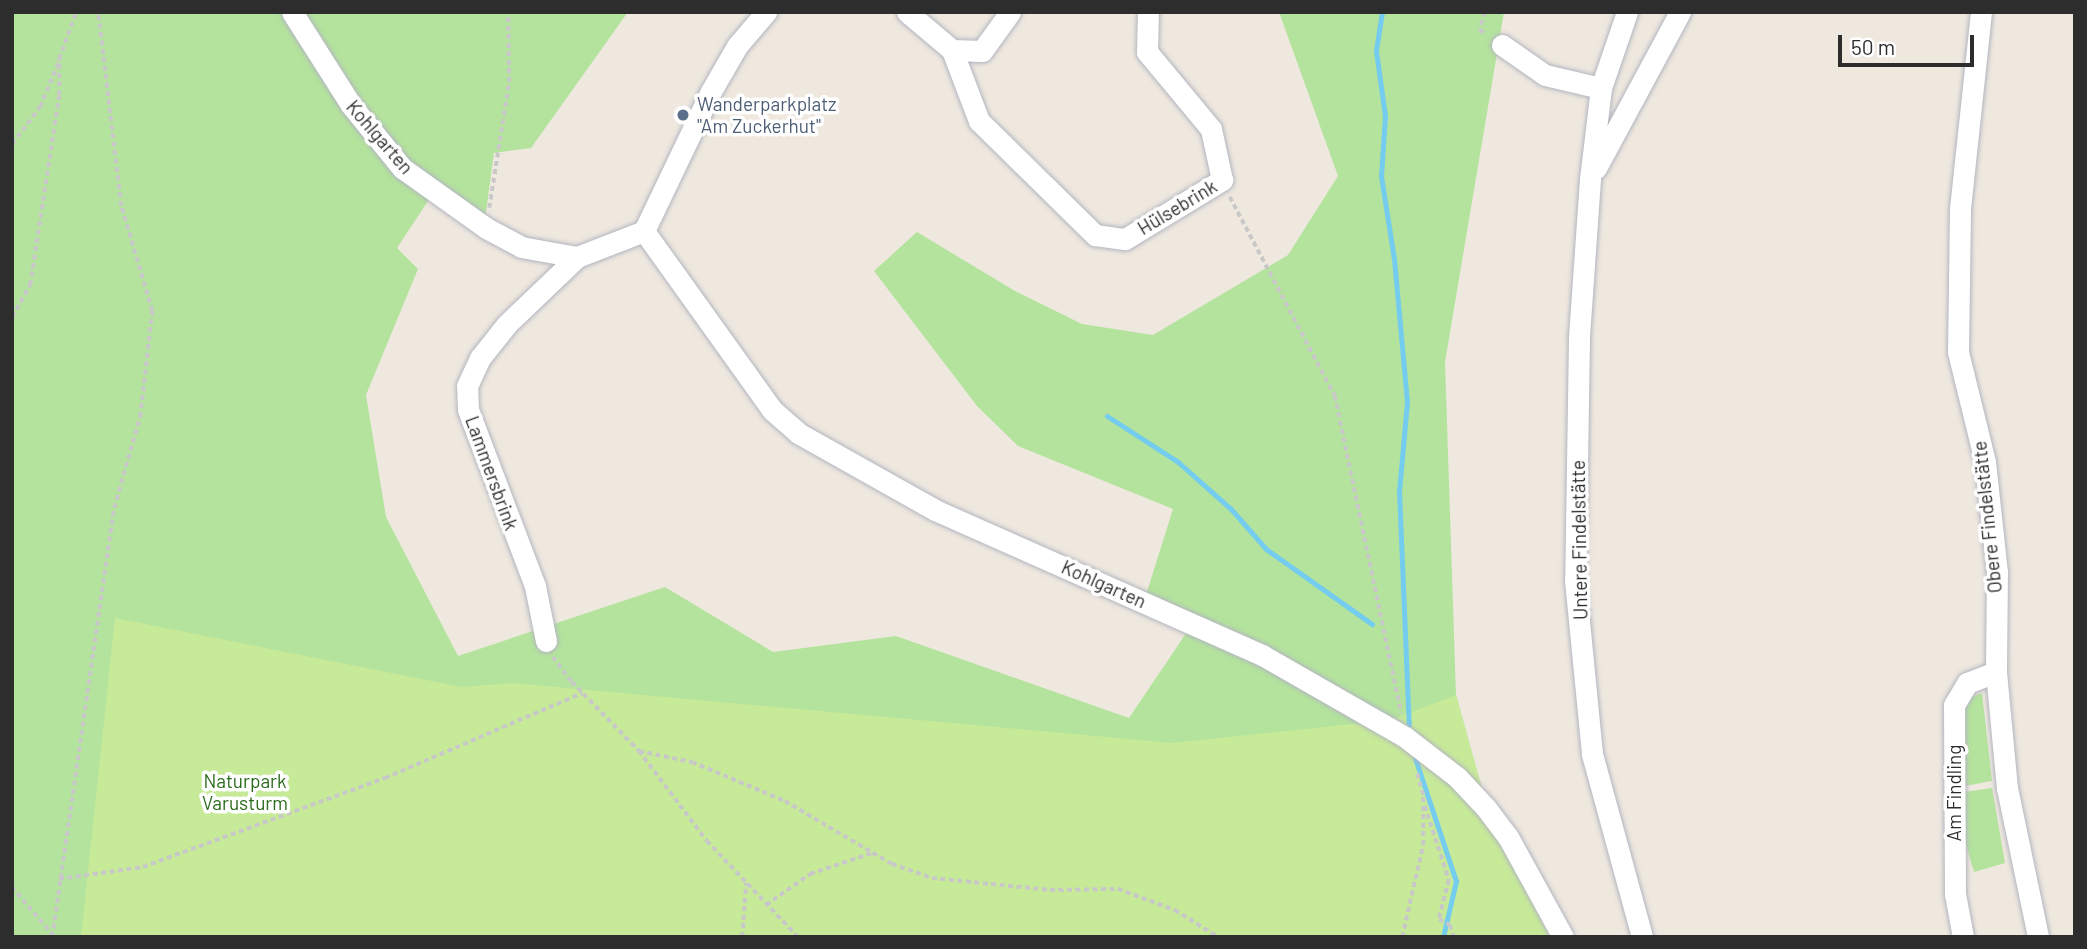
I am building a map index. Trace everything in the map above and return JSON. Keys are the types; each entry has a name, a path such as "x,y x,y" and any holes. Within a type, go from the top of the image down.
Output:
{"street":[{"name":"Kohlgarten","path":"292,12 351,105 402,168 486,228 521,247 577,257"},
{"path":"577,257 644,231 709,93 737,46 766,12"},
{"name":"Hülsebrink","path":"907,12 952,50 979,121 1095,235 1125,239 1222,180 1210,129 1147,52 1148,12"},
{"path":"952,50 982,51 1010,12"},
{"name":"Untere Findelstätte","path":"1627,12 1601,88 1590,179 1579,338 1575,580 1592,754 1642,937"},
{"name":"Untere Findelstätte","path":"1590,179 1679,12"},
{"name":"Obere Findelstätte","path":"1982,12 1959,210 1956,289 1958,352 1985,462 1995,558 1996,672 2007,788 2038,937"},
{"path":"1502,45 1545,75 1601,88"},
{"name":"Kohlgarten","path":"644,231 772,410 798,433 934,510 1262,655 1405,737 1457,777 1486,808 1508,837 1563,937"},
{"name":"Lammersbrink","path":"546,641 536,586 468,410 467,386 480,358 507,324 577,257"},
{"name":"Am Findling","path":"1963,937 1955,894 1954,705 1967,683 1996,672"}],"path":[{"path":"12,144 40,107 76,12"},
{"path":"52,936 114,508 140,417 152,311 121,206 98,12"},
{"path":"486,228 509,82 508,12"},
{"path":"12,317 30,285 59,95 59,59"},
{"path":"1222,180 1335,396 1405,737 1449,880 1439,919 1450,925 1454,937"},
{"path":"546,641 556,663 639,751 746,883 797,937"},
{"path":"59,880 143,867 385,778 582,693"},
{"path":"639,751 692,762 785,801 872,853 932,878 974,884 1118,890 1175,910 1218,937"},
{"path":"1402,937 1423,845 1423,801"},
{"path":"766,905 810,874 872,853"},
{"path":"741,937 746,883"},
{"path":"12,887 52,936"}],"green space":[{"path":"12,12 628,12 531,148 494,153 485,219 436,189 397,248 418,269 366,395 386,517 458,656 665,587 773,652 896,636 1129,718 1191,626 1145,598 1173,509 1018,446 977,406 874,271 917,232 1015,291 1082,324 1153,335 1288,255 1338,176 1279,12 1504,12 1445,362 1456,695 1486,803 1549,937 12,937"},
{"name":"Naturpark Varusturm","path":"115,618 462,687 512,683 1172,743 1391,720 1456,695 1486,803 1549,937 81,937"},
{"path":"1982,693 1992,781 1965,786 1963,712 1966,699"},
{"path":"1992,788 2005,863 1974,872 1964,838 1965,792"}],"waterway":[{"path":"1382,12 1376,51 1385,116 1381,176 1394,259 1407,402 1399,491 1409,725"},
{"path":"1107,416 1178,462 1231,509 1266,549 1372,624"},
{"path":"1415,758 1456,881 1443,937"}],"place":[{"name":"Wanderparkplatz \"Am Zuckerhut\"","path":"683,115"}]}
